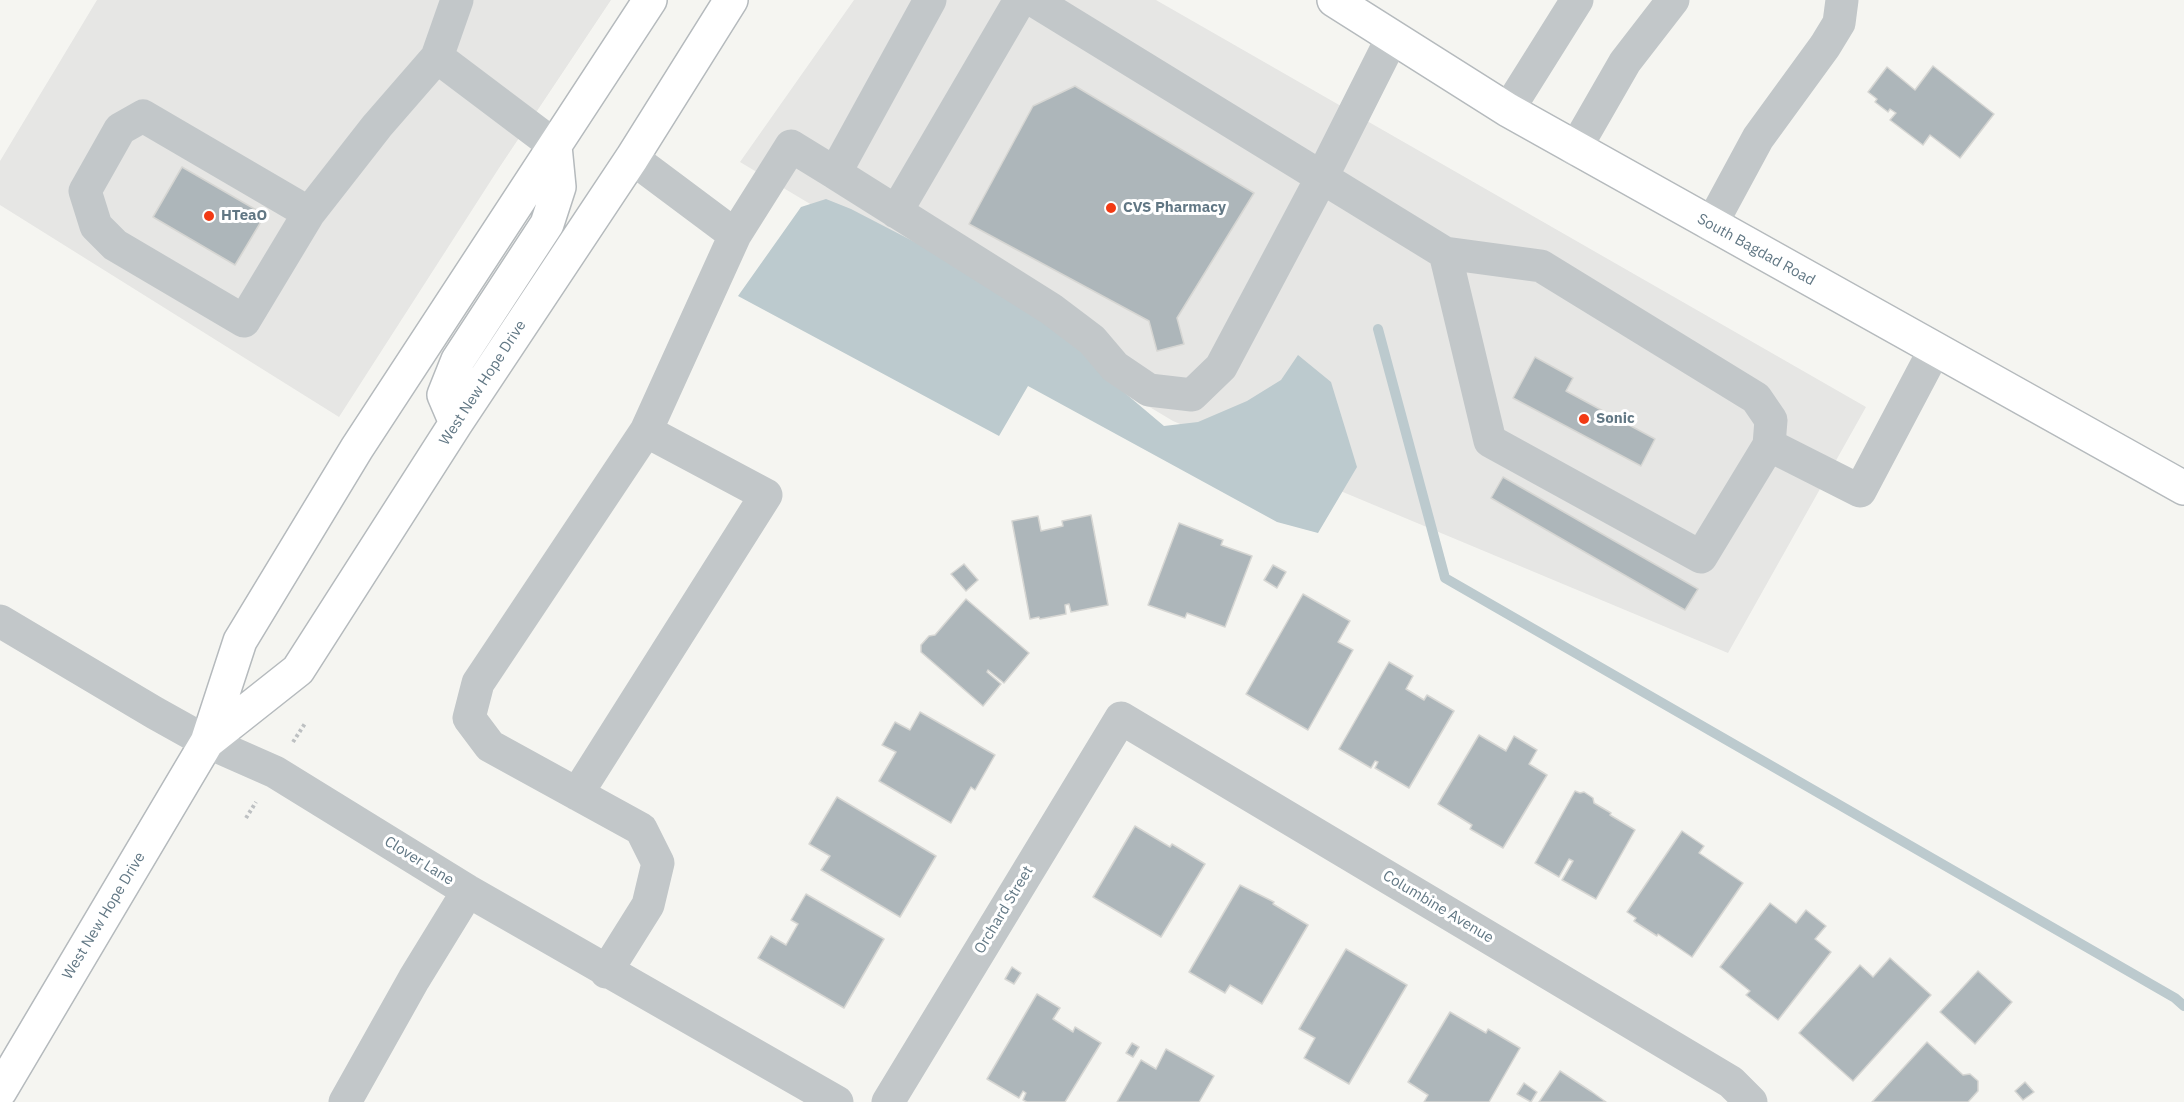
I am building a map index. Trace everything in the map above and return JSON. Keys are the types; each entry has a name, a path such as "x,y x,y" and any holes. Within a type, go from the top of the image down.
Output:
{"main road":[{"name":"West New Hope Drive","path":"0,1091 207,742 240,641 357,448 650,0"},
{"name":"West New Hope Drive","path":"207,742 298,670 456,423 632,158 731,0"},
{"name":"South Bagdad Road","path":"1334,0 1508,110 2184,488"},
{"path":"456,423 444,395 458,360 547,224 559,187 555,146"}],"street":[{"path":"309,213 144,116 120,129 85,191 96,226 115,245 244,321 309,213 377,126 437,57 458,0"},
{"path":"835,173 930,0"},
{"path":"896,212 1020,0"},
{"path":"1033,0 1445,253 1541,266 1756,398 1771,420 1769,445 1701,557 1490,441 1445,253"},
{"path":"1508,110 1577,0"},
{"path":"1575,148 1625,62 1673,0"},
{"path":"1711,225 1758,138 1839,23 1842,0"},
{"path":"606,972 648,905 658,863 641,830 490,746 469,718 478,683 646,431 735,235 791,146 1050,309 1092,339 1115,366 1149,390 1192,395 1221,368 1392,38"},
{"path":"437,57 555,146"},
{"path":"632,158 735,235"},
{"path":"1769,445 1860,491 1935,349"},
{"path":"577,794 766,495 646,431"},
{"name":"Clover Lane","path":"0,621 207,742 275,772 468,891 606,972 837,1102"},
{"name":"Orchard Street","path":"888,1102 1121,718"},
{"name":"Columbine Avenue","path":"1121,718 1731,1082 1751,1102"},
{"path":"345,1102 414,980 468,891"}],"shaded area":[{"path":"97,0 611,0 499,168 339,417 0,205 0,161"},
{"path":"854,0 1156,0 1866,407 1728,653 1173,421 740,162"},
{"path":"826,199 851,209 1067,321 1119,388 1164,426 1198,422 1247,401 1281,380 1298,355 1331,382 1357,467 1318,533 1277,522 1028,386 999,436 738,296 801,207"}],"building":[{"path":"1933,66 1994,114 1960,158 1930,135 1923,145 1890,120 1896,113 1890,109 1888,112 1875,102 1877,99 1868,92 1887,67 1915,90"},
{"name":"CVS Pharmacy","path":"1075,86 1254,193 1177,318 1184,344 1157,351 1149,321 969,224 1033,106"},
{"name":"HTeaO","path":"182,167 265,215 235,265 153,217"},
{"name":"Sonic","path":"1535,357 1573,378 1566,391 1655,439 1641,466 1513,398"},
{"path":"1503,477 1698,589 1685,610 1491,498"},
{"path":"1091,515 1108,605 1071,612 1069,604 1065,605 1066,614 1030,619 1012,521 1038,516 1041,531 1063,526 1062,521"},
{"path":"1179,523 1223,540 1221,545 1252,556 1225,627 1187,613 1185,618 1148,605"},
{"path":"964,564 978,580 966,591 951,574"},
{"path":"1273,565 1286,572 1277,588 1264,580"},
{"path":"1303,594 1350,621 1338,642 1353,650 1308,730 1246,694"},
{"path":"966,599 1029,653 1004,683 988,670 987,672 1001,684 983,706 921,652 921,645 929,636 935,635"},
{"path":"1389,662 1413,676 1406,689 1424,700 1427,695 1454,711 1409,788 1375,768 1378,762 1375,761 1371,768 1339,749"},
{"path":"920,712 995,755 975,790 971,787 951,823 879,781 896,752 882,745 895,722 910,730"},
{"path":"1479,735 1506,751 1514,736 1537,750 1529,764 1547,775 1503,848 1470,829 1472,825 1438,804"},
{"path":"1575,791 1584,792 1593,798 1594,803 1611,813 1610,815 1635,830 1596,899 1562,880 1573,861 1569,859 1559,877 1535,863"},
{"path":"837,797 936,856 900,917 821,870 830,856 809,844"},
{"path":"1135,826 1170,847 1172,844 1205,864 1161,937 1093,897"},
{"path":"1682,831 1704,846 1699,853 1743,883 1692,957 1634,921 1636,918 1627,912"},
{"path":"1240,885 1274,902 1273,904 1308,925 1262,1004 1230,985 1225,993 1189,972"},
{"path":"806,894 884,939 844,1008 758,958 771,936 786,945 798,924 791,920"},
{"path":"1770,903 1796,923 1806,910 1826,926 1815,939 1831,952 1778,1020 1746,995 1750,991 1720,967"},
{"path":"1346,949 1407,985 1349,1084 1304,1058 1315,1038 1299,1029"},
{"path":"1890,958 1931,995 1853,1081 1799,1033 1860,965 1873,977"},
{"path":"1012,967 1021,973 1014,984 1005,979"},
{"path":"1978,971 2012,1002 1975,1044 1940,1012"},
{"path":"1037,994 1060,1008 1053,1019 1073,1032 1075,1027 1101,1043 1065,1102 1027,1102 1023,1100 1026,1093 1023,1091 1019,1098 987,1079"},
{"path":"1450,1012 1486,1033 1488,1029 1520,1048 1489,1102 1424,1102 1428,1095 1408,1082"},
{"path":"1927,1042 1963,1075 1970,1074 1978,1081 1978,1091 1968,1102 1872,1102"},
{"path":"1132,1043 1139,1047 1133,1057 1126,1053"},
{"path":"1166,1049 1214,1076 1199,1102 1117,1102 1141,1060 1156,1069"},
{"path":"1560,1071 1592,1092 1606,1102 1539,1102"},
{"path":"2025,1082 2034,1092 2023,1100 2015,1091"},
{"path":"1524,1083 1537,1092 1531,1102 1517,1094"}],"waterway":[{"path":"1378,329 1445,578 2175,998 2184,1006"}],"place":[{"name":"CVS Pharmacy","path":"1111,208"},
{"name":"HTeaO","path":"209,216"},
{"name":"Sonic","path":"1584,419"}]}
